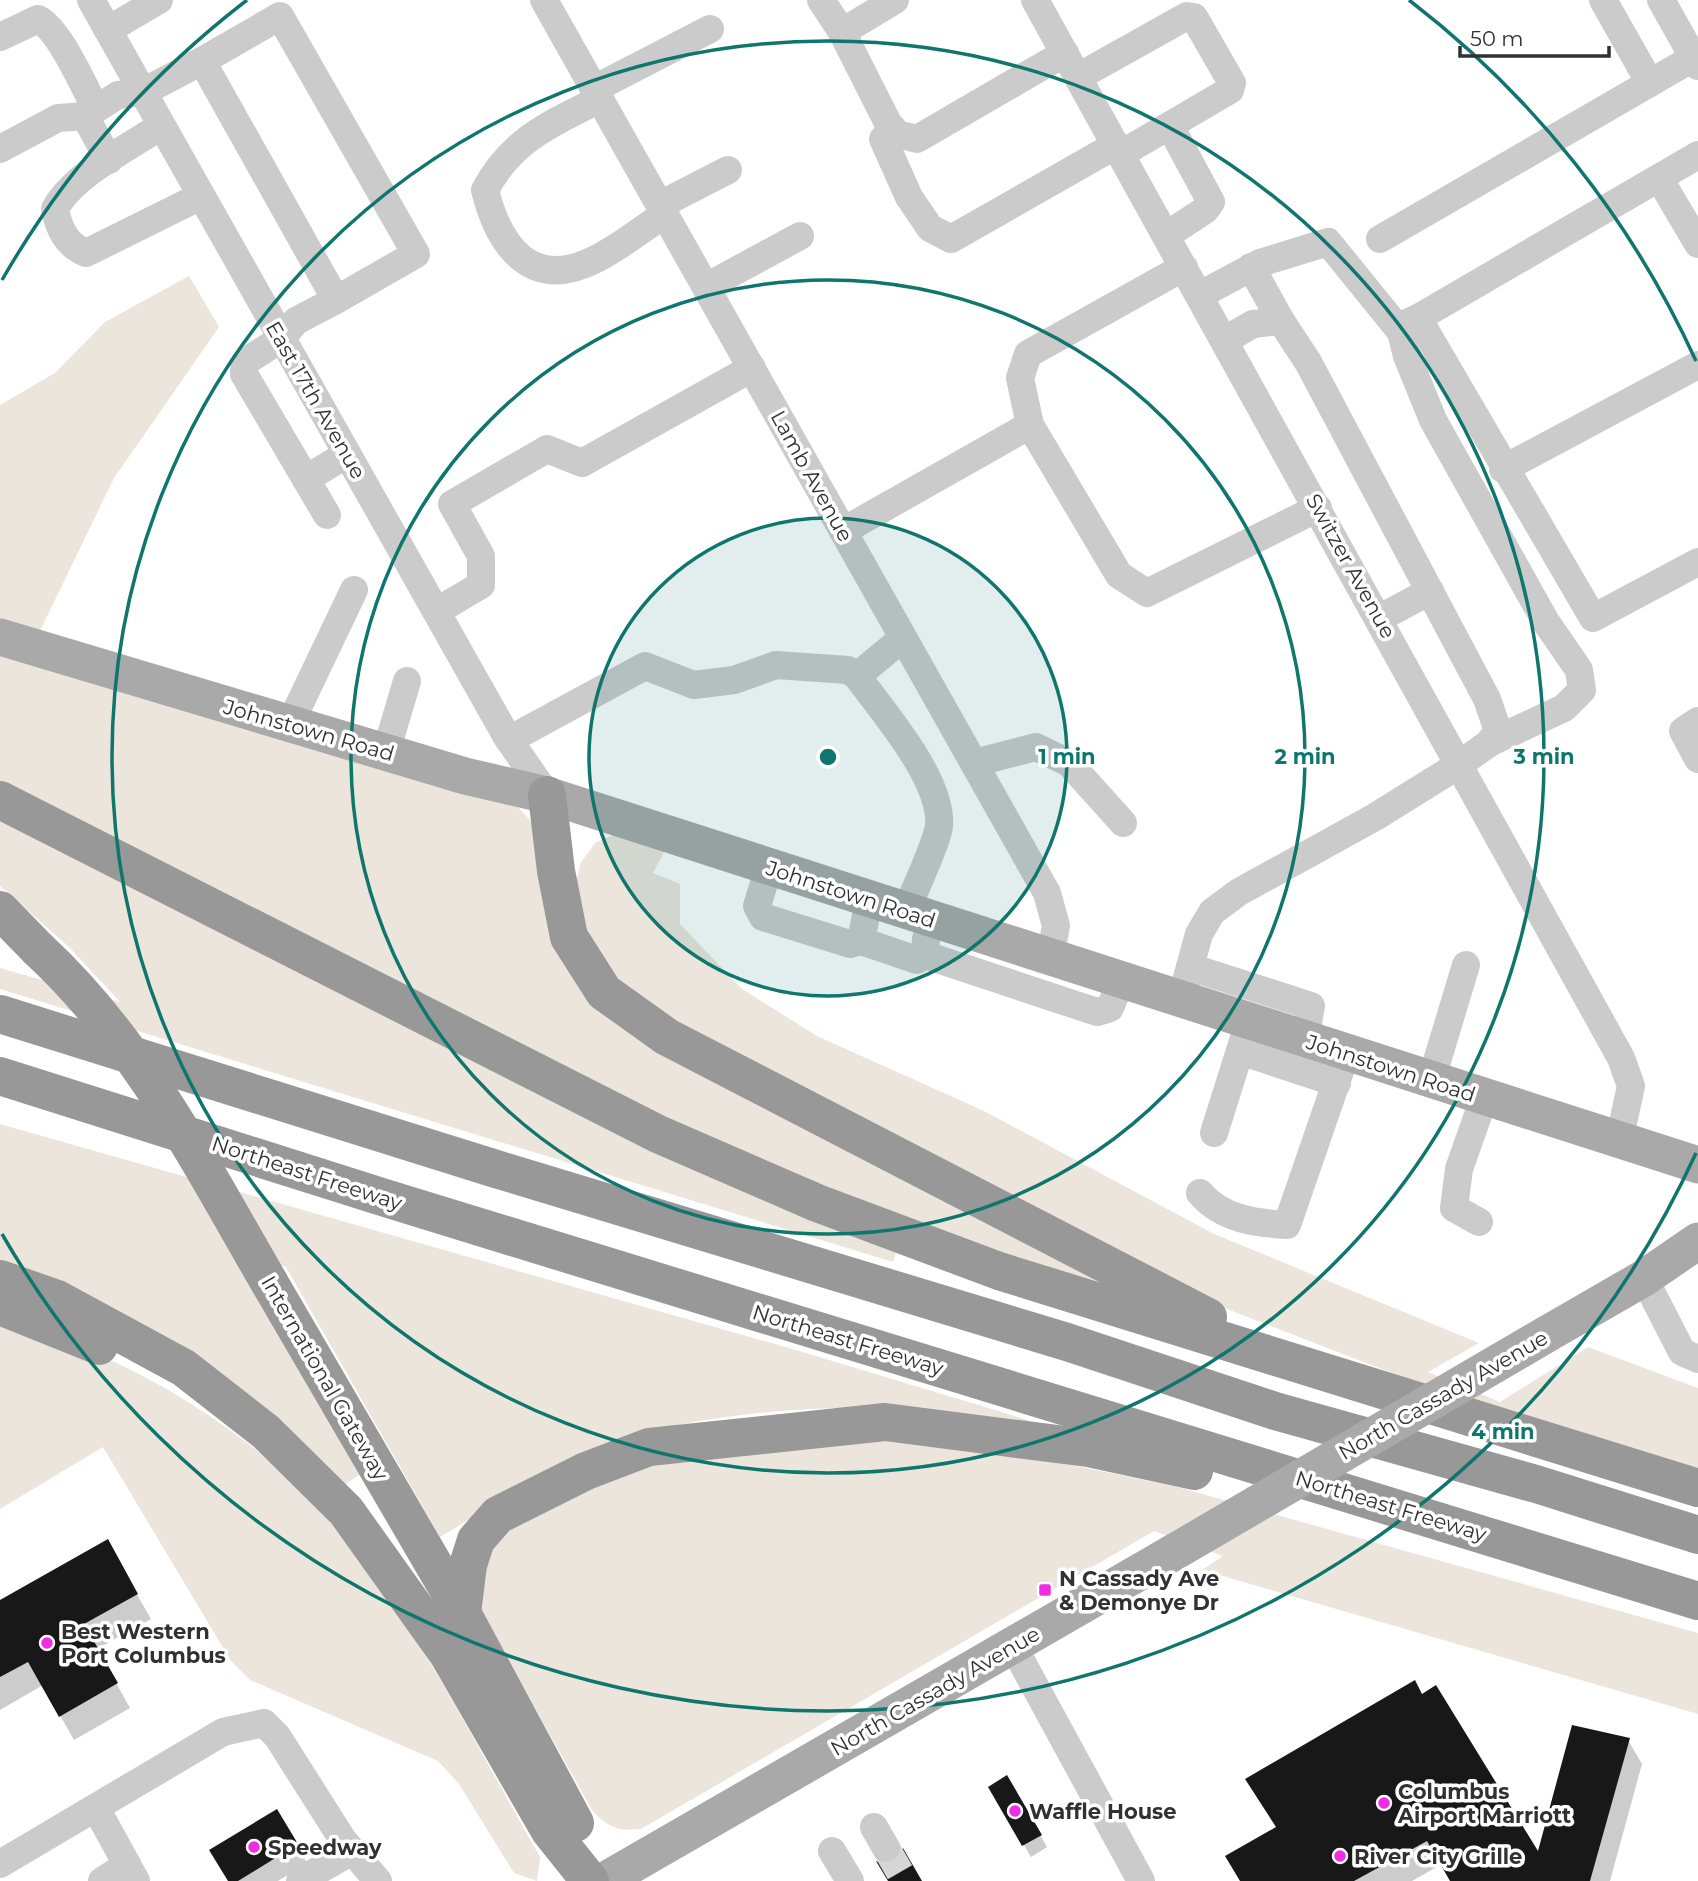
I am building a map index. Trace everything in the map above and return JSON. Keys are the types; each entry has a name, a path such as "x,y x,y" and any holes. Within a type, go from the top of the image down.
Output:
{"highway":[{"path":"547,795 556,872 569,937 604,992 667,1037 1127,1277 1320,1370"},
{"path":"0,800 588,1099 741,1171 876,1226 999,1271 1698,1488"},
{"name":"International Gateway","path":"0,909 86,996 134,1057 190,1144 461,1613 584,1841 592,1881"},
{"path":"0,923 38,949"},
{"path":"0,1014 496,1169 1067,1342 1275,1411 1536,1484 1698,1535"},
{"name":"Northeast Freeway","path":"0,1076 1133,1429 1698,1601"},
{"path":"0,1097 158,1126"},
{"name":"International Gateway","path":"0,1279 57,1299 184,1368 266,1432 346,1511 448,1654 550,1831 592,1881"},
{"path":"0,1306 178,1379 266,1432"},
{"path":"461,1613 468,1565 477,1540 498,1515 586,1471 649,1447 885,1422 1088,1448 1222,1478 1393,1506"}],"main road":[{"name":"Johnstown Road","path":"0,637 386,752 547,795 1121,981 1186,984 1245,1037 1304,1040 1342,1068 1431,1081 1698,1165"},
{"name":"North Cassady Avenue","path":"604,1881 1644,1278 1698,1241"}],"street":[{"name":"East 17th Avenue","path":"91,0 509,740 547,795"},
{"path":"108,30 159,0"},
{"name":"Lamb Avenue","path":"544,0 1047,893 1056,926 1050,958"},
{"path":"821,0 842,32 893,129 897,134 917,139 1072,65 1187,16 1194,17 1232,83 1230,90 1170,126 1119,149 951,239 930,228 909,197 883,139 893,129"},
{"path":"842,32 895,0"},
{"name":"Switzer Avenue","path":"1035,0 1380,618 1621,1058 1631,1086 1619,1141"},
{"path":"1603,0 1650,83"},
{"path":"1380,239 1650,83 1696,62 1661,0"},
{"path":"0,149 58,117 91,112 118,95 142,92 280,16 416,254 296,321 281,339 244,362 244,374 327,515"},
{"path":"0,37 38,19 54,33 91,112 109,160"},
{"path":"710,29 597,94 513,149 496,168 485,190 492,218 507,246 522,261 558,270 595,260 662,210 728,170"},
{"path":"202,61 336,300"},
{"path":"161,125 77,183 61,198 55,209 64,236 74,248 86,253 201,196"},
{"path":"1167,235 1205,210 1211,202 1170,126"},
{"path":"1409,325 1698,155"},
{"path":"1659,178 1698,244"},
{"path":"706,287 800,236"},
{"path":"1200,295 1251,267 1328,242 1409,325 1503,469 1593,618 1698,562"},
{"path":"1184,267 1028,354 1020,378 1030,425 1119,575 1147,593 1318,508"},
{"path":"1251,267 1308,362 1487,699 1498,731 1489,743"},
{"path":"1225,340 1252,324 1281,321"},
{"path":"1304,1040 1311,1006 1186,984 1199,934 1212,912 1239,892 1375,817 1489,743 1564,708 1582,691 1579,670 1546,622 1433,420 1407,356 1409,325"},
{"path":"1503,469 1698,365"},
{"path":"437,611 481,585 481,556 452,503 547,449 582,463 752,369"},
{"path":"843,531 1030,425"},
{"path":"306,479 348,454"},
{"path":"290,724 354,590"},
{"path":"1380,618 1430,591"},
{"path":"857,676 903,638"},
{"path":"509,740 645,666 694,685 734,680 776,665 848,670 857,676 909,750 933,791 939,826 917,915 925,955"},
{"path":"386,752 407,681"},
{"path":"1698,721 1683,731 1698,759"},
{"path":"974,764 1036,747 1069,763 1123,823"},
{"path":"769,867 757,906 763,917 850,944 860,941 917,960 925,955"},
{"path":"860,941 869,900"},
{"path":"925,955 1097,1012 1110,1008 1121,981"},
{"path":"1431,1081 1466,965"},
{"path":"1200,1193 1208,1202 1248,1223 1287,1225 1342,1068 1245,1037 1214,1133"},
{"path":"1479,1222 1454,1208 1460,1169 1483,1098"},
{"path":"1644,1278 1682,1352 1690,1358 1698,1359"},
{"path":"1013,1646 1141,1881"},
{"path":"0,1864 223,1732 264,1723 277,1736 352,1851 378,1881"},
{"path":"96,1808 132,1873 102,1881"},
{"path":"300,1881 352,1851"},
{"path":"832,1851 850,1881"}],"shaded area":[{"path":"189,276 219,327 114,478 38,635 0,623 0,405 55,373 105,322"},
{"path":"0,653 517,806 530,820 538,837 559,954 1135,1295 1006,1263 620,1102 0,783"},
{"path":"0,811 898,1246 893,1262 0,989 0,968 120,1002 69,947 0,886"},
{"path":"614,835 665,850 653,873 680,884 680,924 742,989 817,1036 984,1111 1214,1234 1479,1343 1428,1372 1500,1402 1588,1347 1698,1388 1698,1474 1397,1375 1222,1307 633,1002 595,960 575,886 581,862 596,842"},
{"path":"0,1124 796,1350 1028,1420 1026,1429 932,1411 892,1408 798,1410 699,1421 609,1443 572,1458 440,1537 286,1267 232,1252 360,1474 343,1486 283,1422 211,1368 0,1266"},
{"path":"0,1323 67,1342 131,1370 222,1424 291,1478 365,1564 428,1659 540,1857 537,1881 514,1873 459,1784 438,1761 250,1680 231,1661 103,1447 0,1509"},
{"path":"895,1438 1000,1450 1177,1487 1698,1633 1698,1714 1202,1570 1223,1556 1154,1531 641,1829 620,1829 603,1821 592,1810 482,1613 478,1597 485,1559 501,1535 562,1498 666,1460"}],"building":[{"name":"Best Western Port Columbus","path":"108,1539 138,1594 84,1624 118,1683 59,1717 28,1662 0,1677 0,1600"},
{"name":"Columbus Airport Marriott","path":"1415,1680 1422,1694 1436,1685 1538,1851 1572,1725 1630,1738 1590,1881 1450,1881 1427,1841 1354,1881 1240,1881 1225,1856 1276,1827 1245,1779"},
{"name":"Waffle House","path":"1007,1775 1042,1835 1022,1846 988,1787"},
{"name":"Speedway","path":"277,1809 298,1844 238,1881 228,1881 209,1850"},
{"path":"903,1848 922,1881 888,1881 876,1861 885,1865 894,1863"}],"tunnel":[{"path":"886,1848 905,1881"}],"place":[{"name":"N Cassady Ave & Demonye Dr","path":"1045,1590"},
{"name":"Best Western Port Columbus","path":"47,1643"},
{"name":"Columbus Airport Marriott","path":"1384,1803"},
{"name":"Waffle House","path":"1015,1811"},
{"name":"Speedway","path":"254,1847"},
{"name":"River City Grille","path":"1340,1856"}]}
